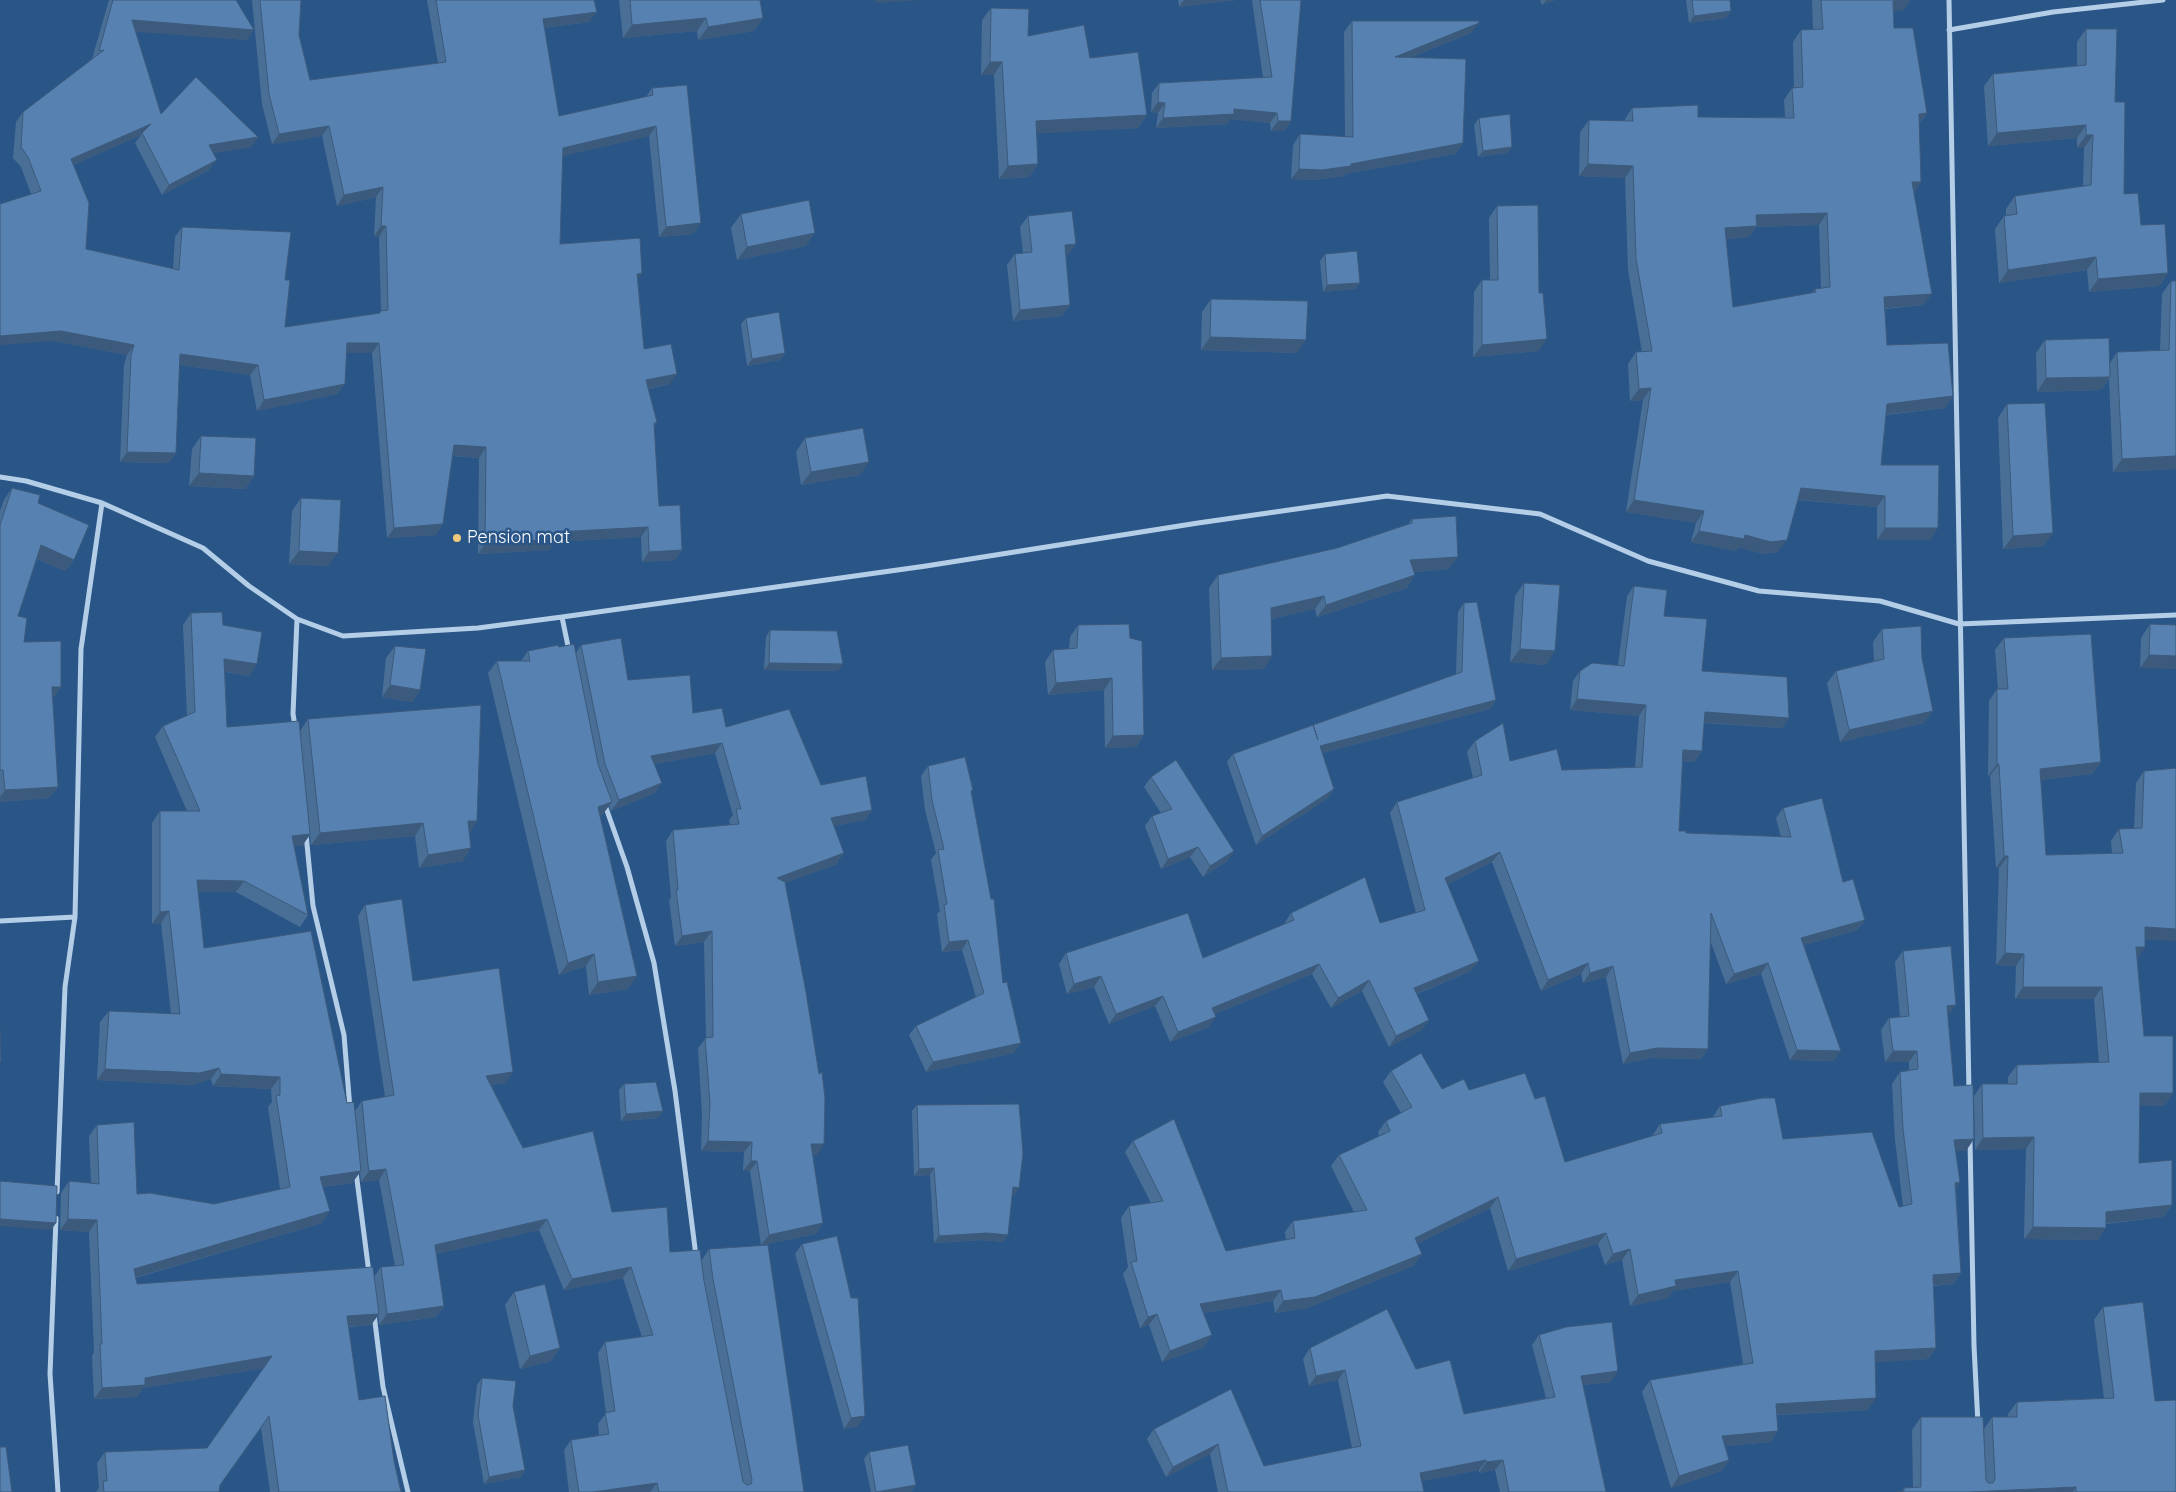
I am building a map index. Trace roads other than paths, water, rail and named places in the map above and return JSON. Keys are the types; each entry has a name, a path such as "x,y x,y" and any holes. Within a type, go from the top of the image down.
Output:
{"street":[{"path":"1948,0 1969,1099"},
{"path":"1949,30 2053,12 2163,0"},
{"path":"0,477 26,481 102,504 203,548 249,586 298,619 343,636 478,628 562,617 926,566 1198,522 1387,496 1540,514 1648,562 1731,584 1759,591 1880,601 1959,624 2176,615"},
{"path":"56,1201 65,987 75,917 81,649 102,504"},
{"path":"562,617 570,656"},
{"path":"296,733 293,714 298,619"},
{"path":"604,802 626,867 654,963 675,1091 697,1262"},
{"path":"306,828 313,906 344,1035 351,1119"},
{"path":"0,921 75,917"},
{"path":"1969,1128 1978,1434"},
{"path":"356,1166 370,1281"},
{"path":"56,1211 50,1374 58,1492"},
{"path":"373,1310 383,1386 408,1492"}],"place":[{"name":"Pension mat","path":"457,538"}]}
